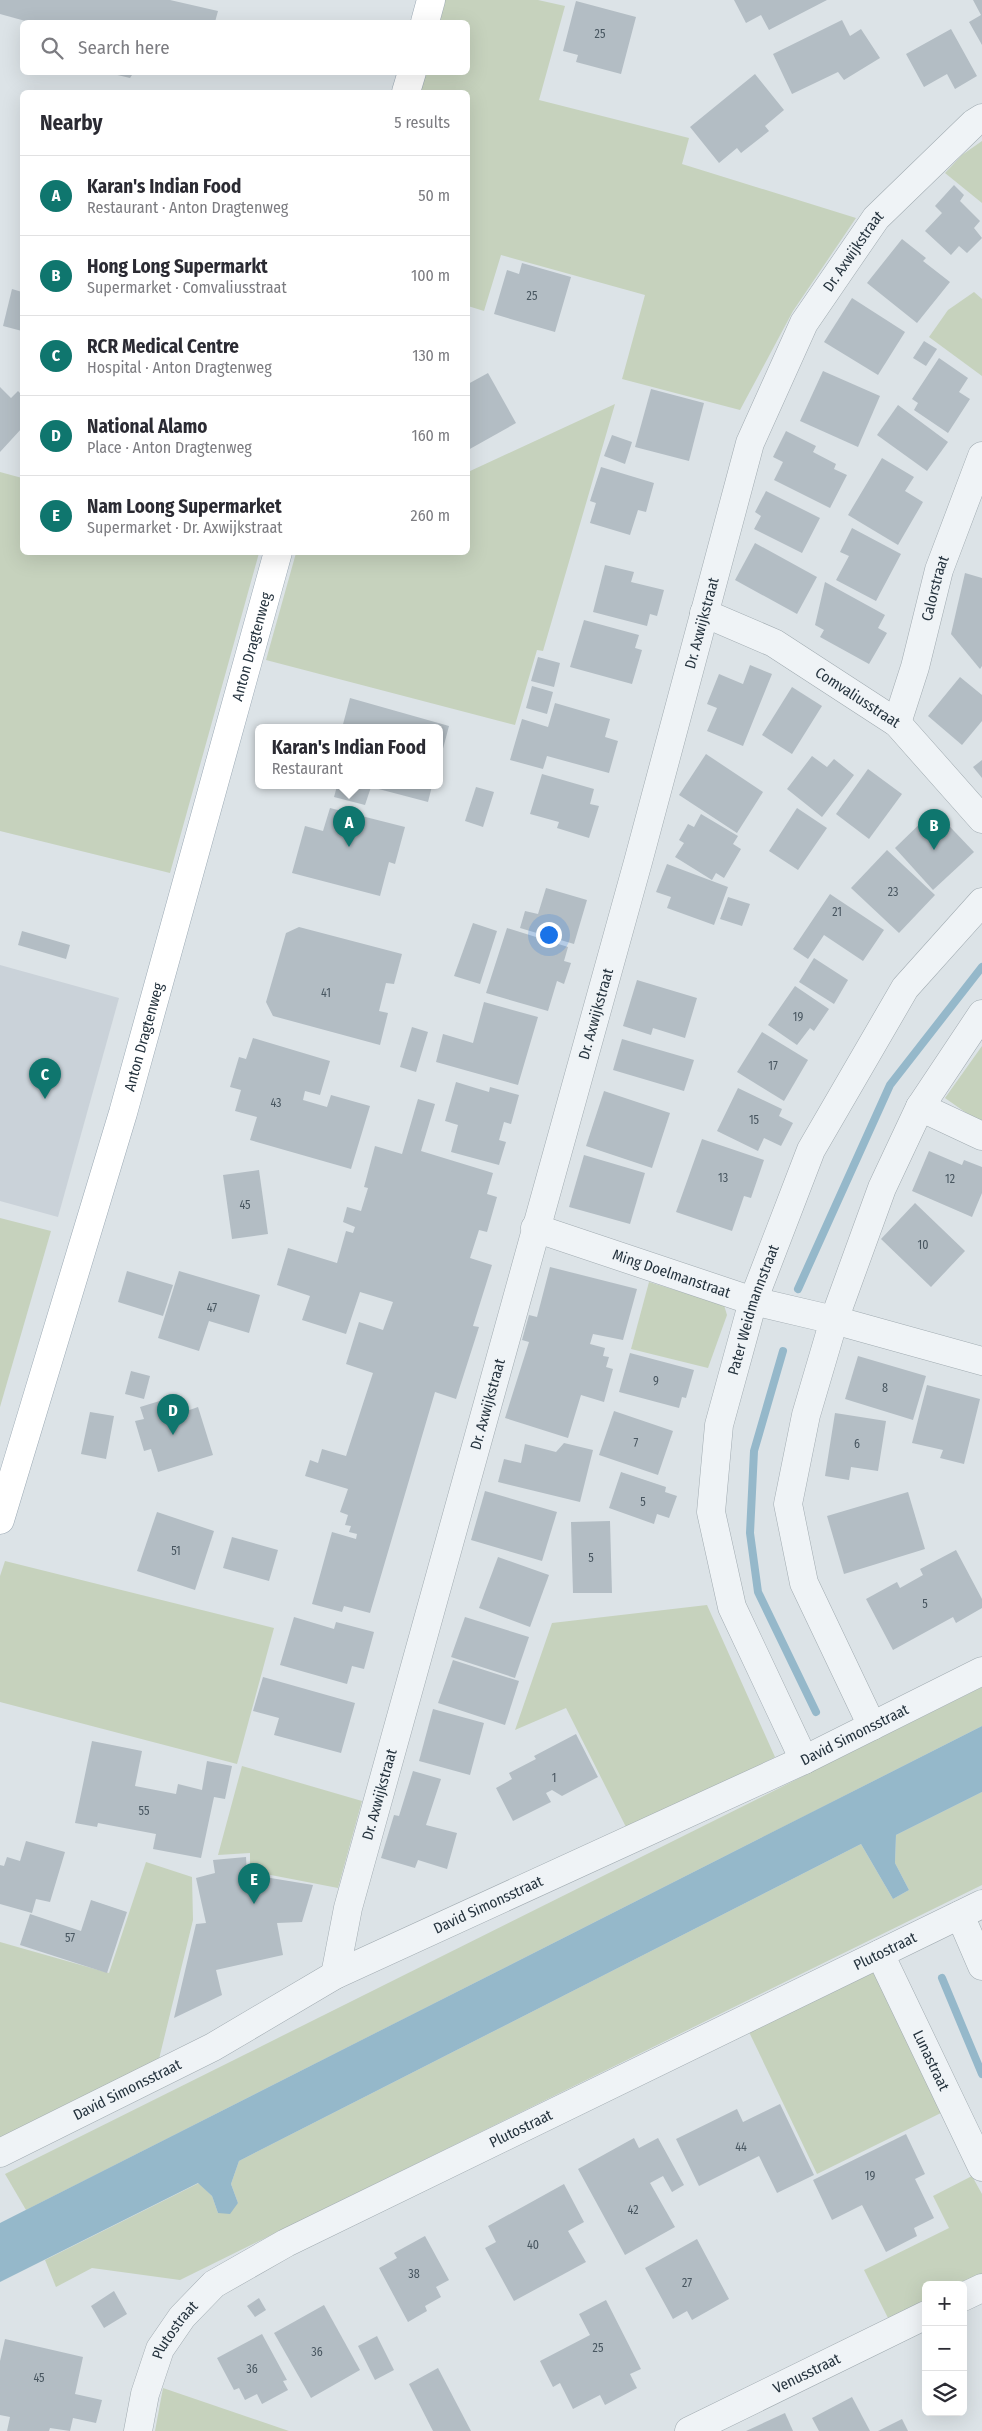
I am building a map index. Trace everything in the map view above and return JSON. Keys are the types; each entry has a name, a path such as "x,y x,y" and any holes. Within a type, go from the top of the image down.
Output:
{"main road":[{"path":"426,20 431,0"},
{"path":"407,90 411,75"},
{"name":"Anton Dragtenweg","path":"0,1520 123,1113 277,555"}],"street":[{"name":"Dr. Axwijkstraat","path":"335,1975 348,1908 535,1228 641,852 750,443 804,323 876,218 974,123 982,118"},
{"name":"Calorstraat","path":"897,723 915,666 939,570 975,501 982,456"},
{"name":"Comvaliusstraat","path":"704,613 774,643 897,723 982,819"},
{"name":"Pater Weidmannstraat","path":"804,1760 732,1607 711,1512 718,1425 753,1301 811,1150 906,988 982,902"},
{"path":"872,1726 804,1583 788,1504 806,1415 834,1320 882,1188 920,1107 982,1014"},
{"path":"920,1107 982,1136"},
{"name":"Ming Doelmanstraat","path":"535,1228 753,1301 834,1320 982,1361"},
{"name":"David Simonsstraat","path":"0,2153 213,2047 335,1975 804,1760 982,1671"},
{"path":"971,1910 982,1966"},
{"name":"Plutostraat","path":"138,2431 145,2394 160,2349 182,2317 214,2284 286,2243 971,1910"},
{"name":"Lunastraat","path":"880,1954 982,2167"},
{"path":"967,2295 982,2288"},
{"name":"Venusstraat","path":"689,2431 922,2317"}],"shaded area":[{"path":"0,965 119,998 58,1217 0,1201"}],"green space":[{"path":"439,0 538,0 565,6 539,100 689,138 682,164 856,218 793,311 740,410 622,379 645,295 501,255 484,311 470,307 470,90 417,90 420,75 470,75 470,20 434,20"},
{"path":"982,141 982,203 945,173 962,155"},
{"path":"974,292 982,299 982,376 929,337 948,310"},
{"path":"615,404 543,651 537,650 515,725 266,660 295,555 470,555 470,471"},
{"path":"0,472 20,477 20,555 258,555 170,873 0,831"},
{"path":"982,1046 982,1124 945,1098"},
{"path":"0,1218 51,1231 0,1407"},
{"path":"649,1282 724,1305 727,1315 708,1368 631,1349"},
{"path":"5,1561 274,1628 237,1764 0,1702 0,1576"},
{"path":"707,1605 775,1757 629,1833 566,1708 515,1730 552,1623"},
{"path":"982,1687 982,1726 26,2210 5,2174"},
{"path":"242,1766 362,1801 338,1888 250,1871 250,1853 218,1855"},
{"path":"982,1792 982,1885 180,2280 92,2268 56,2287 45,2260 199,2183 212,2196 218,2213 238,2203 231,2184 239,2161 861,1844 893,1899 909,1890 895,1863 896,1835"},
{"path":"146,1862 192,1877 193,1920 159,2059 0,2139 0,1942 109,1973"},
{"path":"875,1970 943,2112 817,2174 749,2032"},
{"path":"972,2176 982,2194 982,2277 967,2283 967,2281 922,2281 922,2306 890,2322 864,2270 949,2228 933,2196"},
{"path":"163,2388 289,2431 155,2431"}],"water":[{"path":"982,1726 982,1792 896,1835 895,1863 909,1890 893,1899 861,1844 239,2161 231,2184 238,2203 230,2214 218,2213 212,2196 198,2183 0,2282 0,2223"}],"building":[{"path":"0,0 170,0 218,11 216,20 22,20 0,14"},
{"path":"734,0 827,0 769,30 761,15 746,23"},
{"path":"973,0 982,0 982,45 969,22 981,15"},
{"path":"576,1 636,17 621,74 576,62 578,55 563,51"},
{"path":"842,20 850,36 861,29 880,58 844,80 838,72 792,94 773,54"},
{"path":"951,29 977,76 955,89 947,74 924,87 906,54"},
{"path":"755,74 784,110 765,126 769,131 741,153 737,148 719,163 690,127"},
{"path":"118,75 132,75 130,78"},
{"path":"954,185 964,195 960,201 980,221 974,228 982,238 967,253 959,246 951,255 925,231 942,213 935,206"},
{"path":"902,239 926,258 923,261 950,282 917,323 867,283"},
{"path":"522,263 571,277 555,332 494,314 507,270 519,274"},
{"path":"12,289 20,291 20,330 3,326"},
{"path":"852,298 905,332 878,375 824,342"},
{"path":"924,341 937,349 926,366 913,358"},
{"path":"939,358 968,378 959,392 970,399 948,433 914,410 918,403 912,399"},
{"path":"823,371 880,396 858,447 800,421"},
{"path":"488,373 516,423 470,449 470,383"},
{"path":"0,387 11,398 18,391 20,393 20,430 0,452"},
{"path":"651,389 704,403 689,461 635,447"},
{"path":"898,405 948,442 927,471 877,435"},
{"path":"786,431 816,446 813,452 836,464 834,469 847,475 830,508 774,480 783,462 773,457"},
{"path":"612,435 632,442 625,464 604,456"},
{"path":"882,458 914,477 905,491 923,502 898,545 848,515"},
{"path":"601,467 654,483 646,512 638,510 630,535 590,523 596,503 590,501"},
{"path":"766,491 820,518 802,553 754,529 761,516 755,512"},
{"path":"852,528 901,554 876,601 836,580 849,556 840,552"},
{"path":"755,543 817,577 797,614 735,580"},
{"path":"605,565 634,572 631,582 664,590 657,616 650,614 647,626 593,612"},
{"path":"965,573 982,578 982,666 980,669 951,634"},
{"path":"825,582 885,615 878,628 887,633 869,664 820,637 824,630 815,625"},
{"path":"584,620 639,635 635,648 642,650 632,684 570,667"},
{"path":"538,657 560,663 554,687 531,681"},
{"path":"750,665 772,674 743,746 707,731 717,708 707,704 719,674 743,684"},
{"path":"960,677 982,695 982,721 962,745 928,716"},
{"path":"532,686 553,692 547,714 526,708"},
{"path":"792,687 822,706 792,754 762,735"},
{"path":"350,698 442,724 343,724"},
{"path":"555,703 610,719 605,737 618,741 609,773 547,756 543,769 510,760 522,719 548,727"},
{"path":"443,724 449,726 443,749"},
{"path":"706,754 763,792 737,833 679,795"},
{"path":"812,756 827,767 834,759 854,775 822,817 787,789"},
{"path":"982,760 982,778 973,767"},
{"path":"868,769 902,794 869,839 836,814"},
{"path":"542,774 594,789 590,804 599,806 589,838 557,828 559,822 530,814"},
{"path":"476,787 494,792 483,827 465,821"},
{"path":"336,789 370,789 365,805 334,797"},
{"path":"379,789 431,789 428,802"},
{"path":"330,808 405,827 395,864 389,862 380,896 292,873 305,826 323,831"},
{"path":"797,808 827,828 798,870 769,851"},
{"path":"934,810 974,852 933,890 895,848"},
{"path":"701,814 738,836 733,844 741,849 724,878 716,873 712,880 675,857 684,843 679,840 688,824 694,827"},
{"path":"887,850 935,895 899,933 851,888"},
{"path":"667,864 728,887 714,925 667,908 671,897 656,892"},
{"path":"546,888 587,900 574,944 520,928 525,911 538,914"},
{"path":"830,894 884,930 863,961 824,935 808,959 793,949"},
{"path":"728,897 750,904 742,926 720,919"},
{"path":"473,923 497,931 480,984 454,976"},
{"path":"299,927 402,954 394,984 386,983 379,1011 388,1013 380,1045 273,1016 266,1002 286,933"},
{"path":"507,928 568,947 564,961 571,963 564,984 557,981 548,1011 486,993"},
{"path":"22,931 70,945 66,959 18,945"},
{"path":"814,958 848,980 834,1004 799,982"},
{"path":"637,980 697,998 685,1038 653,1028 651,1035 623,1026"},
{"path":"795,986 829,1009 814,1031 810,1028 797,1045 768,1025"},
{"path":"484,1002 538,1017 518,1085 436,1062 443,1034 473,1043"},
{"path":"412,1027 428,1032 416,1072 400,1067"},
{"path":"762,1032 808,1060 784,1101 737,1072"},
{"path":"253,1038 330,1061 320,1095 305,1091 303,1100 327,1107 331,1095 370,1106 351,1169 250,1140 257,1117 235,1111 241,1090 230,1087 239,1057 246,1059"},
{"path":"622,1039 694,1060 684,1091 613,1070"},
{"path":"456,1082 489,1092 490,1087 519,1095 511,1124 504,1122 499,1140 506,1142 499,1165 451,1152 458,1125 445,1121"},
{"path":"738,1088 782,1109 779,1116 793,1123 781,1146 764,1138 758,1151 717,1131"},
{"path":"604,1091 670,1113 652,1168 586,1146"},
{"path":"418,1099 435,1104 421,1151 493,1173 487,1194 497,1197 487,1232 479,1230 470,1258 492,1265 473,1326 479,1327 456,1399 435,1392 370,1613 344,1606 342,1612 312,1604 332,1532 356,1539 357,1534 349,1532 351,1526 345,1525 348,1515 340,1512 348,1489 305,1476 310,1460 318,1463 322,1449 346,1456 373,1373 346,1364 359,1322 383,1330 393,1302 360,1292 346,1334 302,1320 310,1296 277,1285 288,1248 337,1263 346,1231 353,1233 355,1227 343,1222 347,1207 361,1211 368,1188 364,1187 375,1146 402,1154"},
{"path":"702,1139 764,1160 751,1198 744,1196 732,1231 676,1212"},
{"path":"929,1151 962,1165 964,1160 982,1167 982,1193 972,1217 912,1191"},
{"path":"584,1155 645,1173 630,1224 569,1207"},
{"path":"259,1170 268,1234 232,1239 223,1175"},
{"path":"915,1203 965,1251 931,1287 881,1239"},
{"path":"550,1267 637,1289 623,1340 593,1334 590,1344 605,1348 603,1356 609,1357 606,1367 613,1369 604,1402 581,1395 568,1438 505,1418 529,1342 522,1340 529,1315 537,1317"},
{"path":"127,1271 173,1285 163,1316 118,1302"},
{"path":"179,1271 260,1295 249,1333 209,1321 199,1351 158,1338"},
{"path":"630,1353 694,1370 686,1398 682,1397 679,1408 619,1392"},
{"path":"858,1356 926,1376 913,1420 845,1399"},
{"path":"131,1371 150,1376 144,1399 125,1394"},
{"path":"927,1385 980,1399 964,1464 940,1458 943,1450 912,1443"},
{"path":"176,1396 181,1413 198,1407 213,1455 158,1472 151,1449 144,1451 135,1421 144,1419 140,1407"},
{"path":"614,1411 673,1431 658,1475 599,1455"},
{"path":"90,1412 114,1416 106,1459 81,1454"},
{"path":"835,1413 886,1421 878,1471 851,1467 849,1480 825,1476"},
{"path":"564,1443 593,1450 580,1502 498,1482 504,1459 521,1463 525,1444 556,1452"},
{"path":"621,1472 666,1487 665,1492 677,1496 669,1518 657,1514 654,1524 609,1508"},
{"path":"485,1491 557,1512 542,1561 471,1540"},
{"path":"908,1492 925,1549 844,1574 827,1516"},
{"path":"157,1512 214,1531 195,1590 137,1571"},
{"path":"610,1521 612,1593 573,1593 571,1522"},
{"path":"232,1537 278,1550 269,1581 223,1568"},
{"path":"956,1550 982,1599 982,1608 956,1623 953,1617 893,1650 866,1599 897,1582 900,1588 923,1575 920,1569"},
{"path":"498,1557 549,1575 530,1627 479,1608"},
{"path":"294,1617 334,1629 336,1622 374,1632 364,1669 352,1666 347,1684 280,1665"},
{"path":"465,1617 529,1637 515,1678 451,1657"},
{"path":"453,1660 519,1681 505,1725 438,1703"},
{"path":"263,1677 355,1703 341,1753 274,1735 279,1718 253,1711"},
{"path":"433,1709 484,1723 470,1775 419,1761"},
{"path":"576,1734 598,1777 562,1796 552,1790 546,1793 551,1802 513,1821 496,1788 512,1779 509,1773 536,1759 534,1756"},
{"path":"92,1741 142,1751 135,1786 176,1794 178,1784 202,1790 207,1761 232,1766 225,1799 214,1797 201,1858 153,1849 156,1834 98,1823 97,1827 75,1823"},
{"path":"413,1771 441,1779 426,1825 457,1833 447,1869 418,1860 415,1868 381,1858 394,1815 399,1816"},
{"path":"26,1841 65,1852 50,1902 36,1899 32,1913 0,1904 0,1865 4,1866 7,1857 20,1861"},
{"path":"246,1857 247,1874 313,1885 302,1922 277,1923 283,1955 216,1970 222,1995 174,2018 196,1924 206,1923 196,1878 215,1873 213,1860"},
{"path":"91,1900 127,1912 107,1973 20,1945 30,1914 81,1931"},
{"path":"780,2104 814,2175 777,2193 759,2156 699,2186 676,2139 737,2109 743,2122"},
{"path":"906,2134 925,2174 915,2179 934,2218 914,2228 917,2236 886,2252 862,2205 832,2220 813,2180"},
{"path":"634,2138 639,2148 658,2138 684,2185 672,2192 663,2176 650,2183 675,2227 625,2255 578,2169"},
{"path":"564,2184 584,2222 568,2231 586,2262 514,2301 485,2248 496,2242 488,2226"},
{"path":"425,2236 449,2280 436,2287 441,2297 425,2306 427,2311 408,2322 379,2268 397,2258 394,2253"},
{"path":"697,2239 729,2299 692,2320 687,2311 673,2319 645,2268"},
{"path":"114,2291 127,2314 104,2328 91,2306"},
{"path":"259,2298 266,2310 255,2317 247,2306"},
{"path":"606,2300 641,2369 630,2374 637,2388 605,2405 600,2395 573,2409 560,2383 553,2387 540,2361 590,2335 579,2314"},
{"path":"324,2305 360,2370 311,2398 274,2333"},
{"path":"262,2334 287,2380 283,2381 288,2390 262,2404 257,2394 245,2400 239,2388 234,2390 217,2358"},
{"path":"377,2336 394,2370 375,2380 358,2346"},
{"path":"5,2339 83,2357 75,2394 102,2400 96,2423 73,2418 70,2431 50,2428 49,2431 7,2431 10,2417 0,2415 0,2361"},
{"path":"438,2368 471,2431 433,2431 409,2384"},
{"path":"852,2397 870,2431 819,2431 812,2418"},
{"path":"785,2413 793,2431 746,2431"},
{"path":"902,2419 908,2431 878,2431"}],"waterway":[{"path":"798,1289 890,1085 982,967"},
{"path":"783,1351 754,1451 750,1533 758,1592 816,1712"},
{"path":"942,1978 982,2074"}],"place":[{"name":"Karan's Indian Food","path":"349,847"},
{"name":"Hong Long Supermarkt","path":"934,850"},
{"name":"RCR Medical Centre","path":"45,1099"},
{"name":"National Alamo","path":"173,1435"},
{"name":"Nam Loong Supermarket","path":"254,1904"}]}
